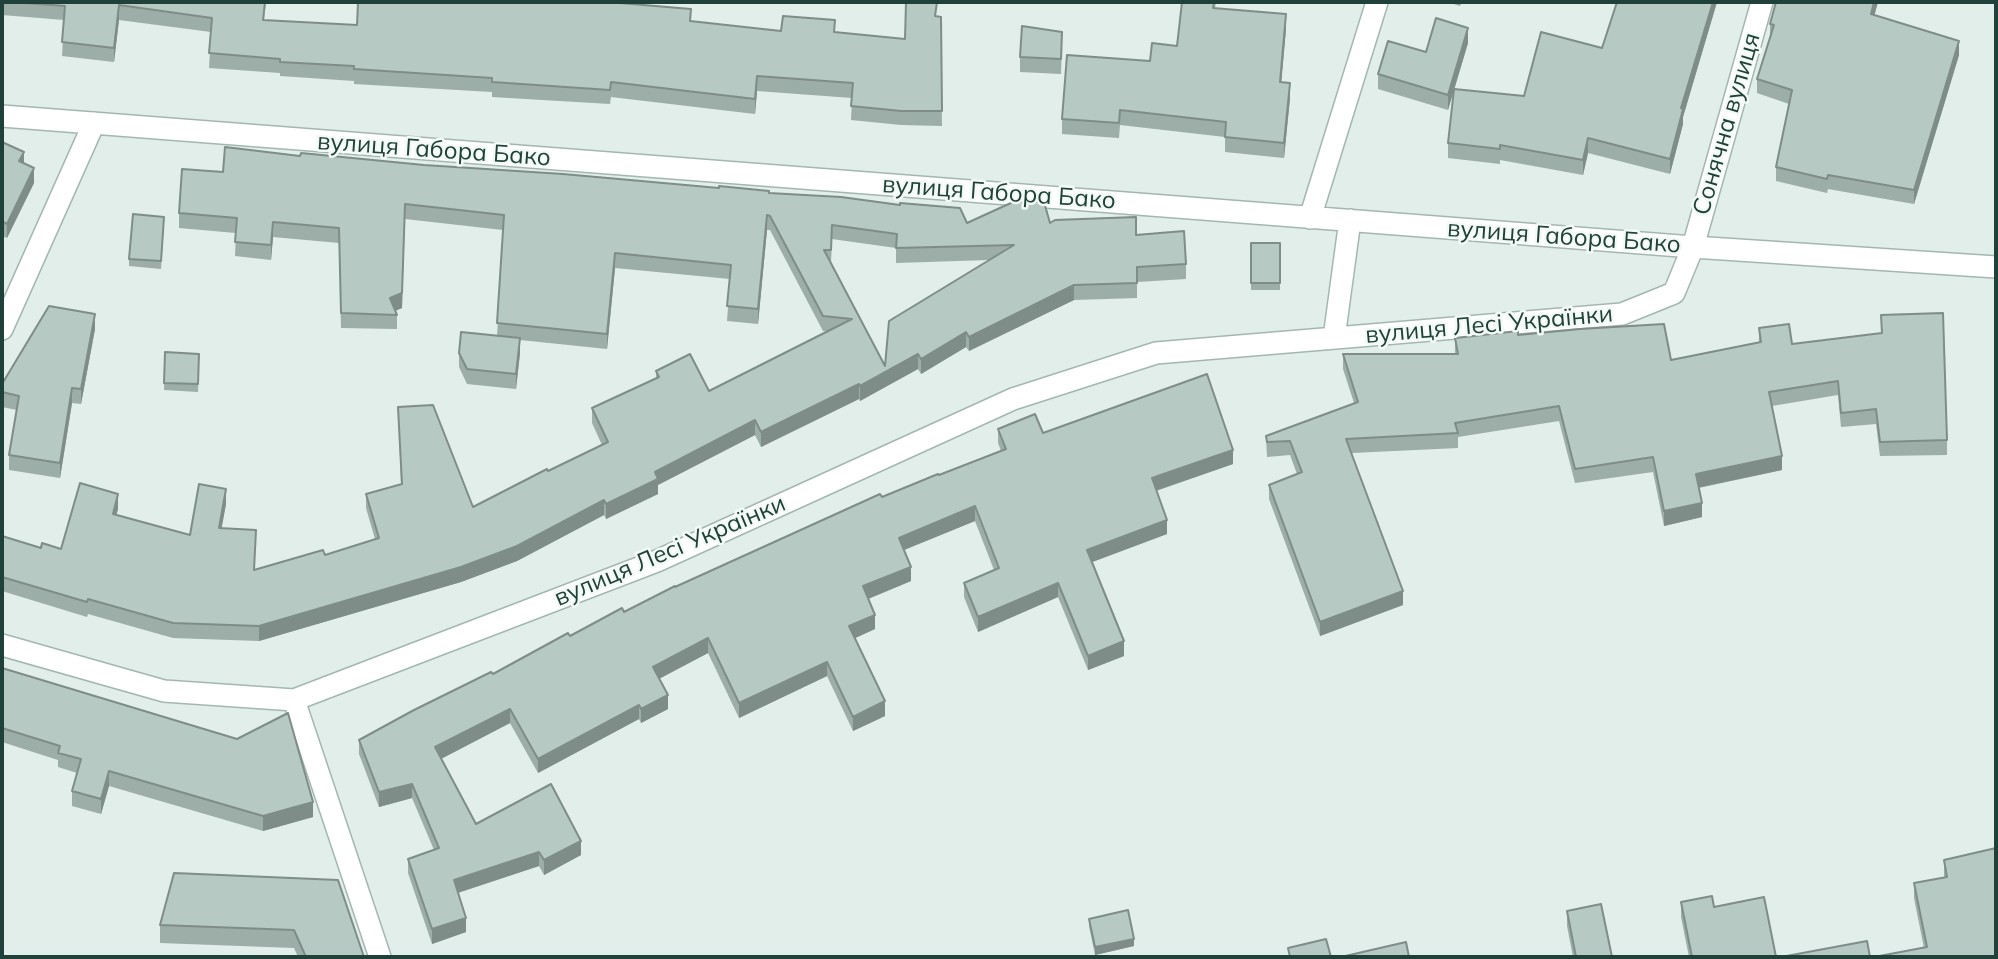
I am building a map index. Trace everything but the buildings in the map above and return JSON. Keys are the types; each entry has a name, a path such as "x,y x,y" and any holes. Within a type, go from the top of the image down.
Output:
{"street":[{"path":"1310,218 1377,2"},
{"name":"Сонячна вулиця","path":"1693,247 1762,2"},
{"name":"вулиця Габора Бако","path":"2,116 1310,218 1996,267"},
{"path":"2,329 94,123"},
{"name":"вулиця Лесі Українки","path":"1335,338 1350,220"},
{"name":"вулиця Лесі Українки","path":"2,645 164,691 293,699 657,561 1013,399 1156,354 1622,314 1674,293 1693,247"},
{"path":"293,699 380,957"}]}
